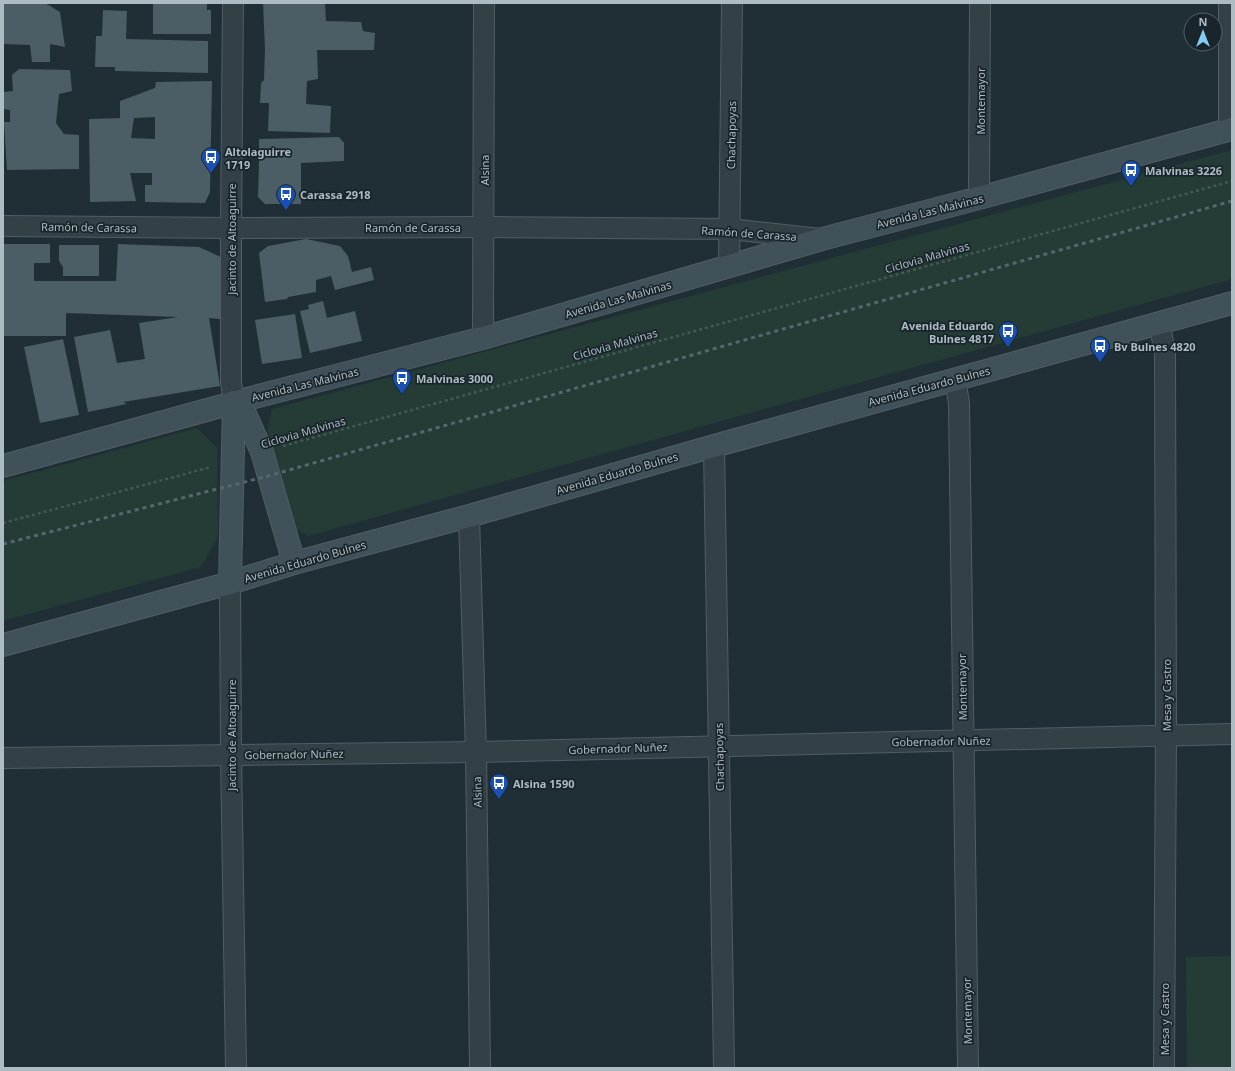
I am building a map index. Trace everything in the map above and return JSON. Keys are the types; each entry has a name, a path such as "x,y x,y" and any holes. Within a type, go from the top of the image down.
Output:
{"main road":[{"name":"Avenida Las Malvinas","path":"3,466 234,402 483,338 822,239 1230,130"},
{"name":"Avenida Eduardo Bulnes","path":"3,646 230,583 294,563 469,516 714,446 1232,303"},
{"path":"234,402 246,416 262,452 294,563"},
{"name":"Jacinto de Altoaguirre","path":"230,583 234,402"}],"street":[{"name":"Jacinto de Altoaguirre","path":"233,3 231,382 234,402"},
{"name":"Alsina","path":"483,338 484,3"},
{"name":"Chachapoyas","path":"729,267 732,3"},
{"name":"Montemayor","path":"979,198 980,3"},
{"path":"1229,3 1230,130"},
{"name":"Ramón de Carassa","path":"3,226 730,229 822,239"},
{"name":"Mesa y Castro","path":"1159,323 1165,351 1166,735 1164,1068"},
{"name":"Montemayor","path":"955,379 959,403 968,1068"},
{"name":"Chachapoyas","path":"714,446 724,1068"},
{"name":"Alsina","path":"469,516 476,752 480,1068"},
{"name":"Jacinto de Altoaguirre","path":"230,583 236,1068"},
{"name":"Gobernador Nuñez","path":"3,758 476,752 1232,734"}],"path":[{"name":"Ciclovia Malvinas","path":"262,452 1232,181"},
{"path":"3,523 233,460"}],"green space":[{"path":"1232,150 1232,279 308,536 292,526 267,432 272,409"},
{"path":"197,428 217,448 218,537 201,567 3,621 3,481"},
{"path":"1232,956 1232,1068 1187,1068 1186,957"}],"building":[{"path":"3,3 45,3 60,12 65,47 50,44 50,62 32,62 30,45 3,44"},
{"path":"153,3 207,3 207,10 211,10 211,34 153,34"},
{"path":"263,3 325,3 326,21 361,22 363,31 375,33 374,50 317,50 318,79 307,81 306,104 331,106 330,133 268,131 269,103 260,103 261,83 264,80 265,49"},
{"path":"103,10 127,11 126,39 208,41 208,73 115,71 115,67 95,67 96,36 102,36"},
{"path":"19,69 70,70 72,91 59,94 56,123 64,134 79,135 79,169 7,170 4,122 10,122 10,110 3,109 3,92 13,91 12,75"},
{"path":"212,81 210,192 205,203 145,202 145,185 152,185 152,173 130,173 136,201 90,202 89,119 120,118 120,101 155,88 156,82","holes":["155,117 155,139 131,138 134,118"]},
{"path":"339,137 344,143 344,161 301,163 301,204 265,204 258,197 259,139"},
{"path":"306,239 340,246 348,256 352,272 371,267 374,280 335,290 331,276 316,280 316,292 288,297 287,299 265,302 259,253 268,246"},
{"path":"3,244 50,244 50,263 34,263 34,281 116,281 118,244 199,247 223,258 220,319 209,318 220,386 123,402 127,404 88,412 74,337 110,330 117,363 145,359 139,323 178,317 66,313 66,336 3,336"},
{"path":"59,245 99,245 99,276 63,276 63,267 59,261"},
{"path":"323,301 327,318 355,311 362,341 310,353 300,311 309,309 308,305"},
{"path":"295,314 302,358 262,364 255,320"},
{"path":"63,339 79,415 40,423 24,347"}],"railway":[{"path":"3,544 268,476 1232,201"}],"place":[{"name":"Altolaguirre 1719","path":"211,174"},
{"name":"Malvinas 3226","path":"1131,187"},
{"name":"Carassa 2918","path":"286,211"},
{"name":"Avenida Eduardo Bulnes 4817","path":"1008,348"},
{"name":"Bv Bulnes 4820","path":"1100,363"},
{"name":"Malvinas 3000","path":"402,395"},
{"name":"Alsina 1590","path":"499,800"}]}
